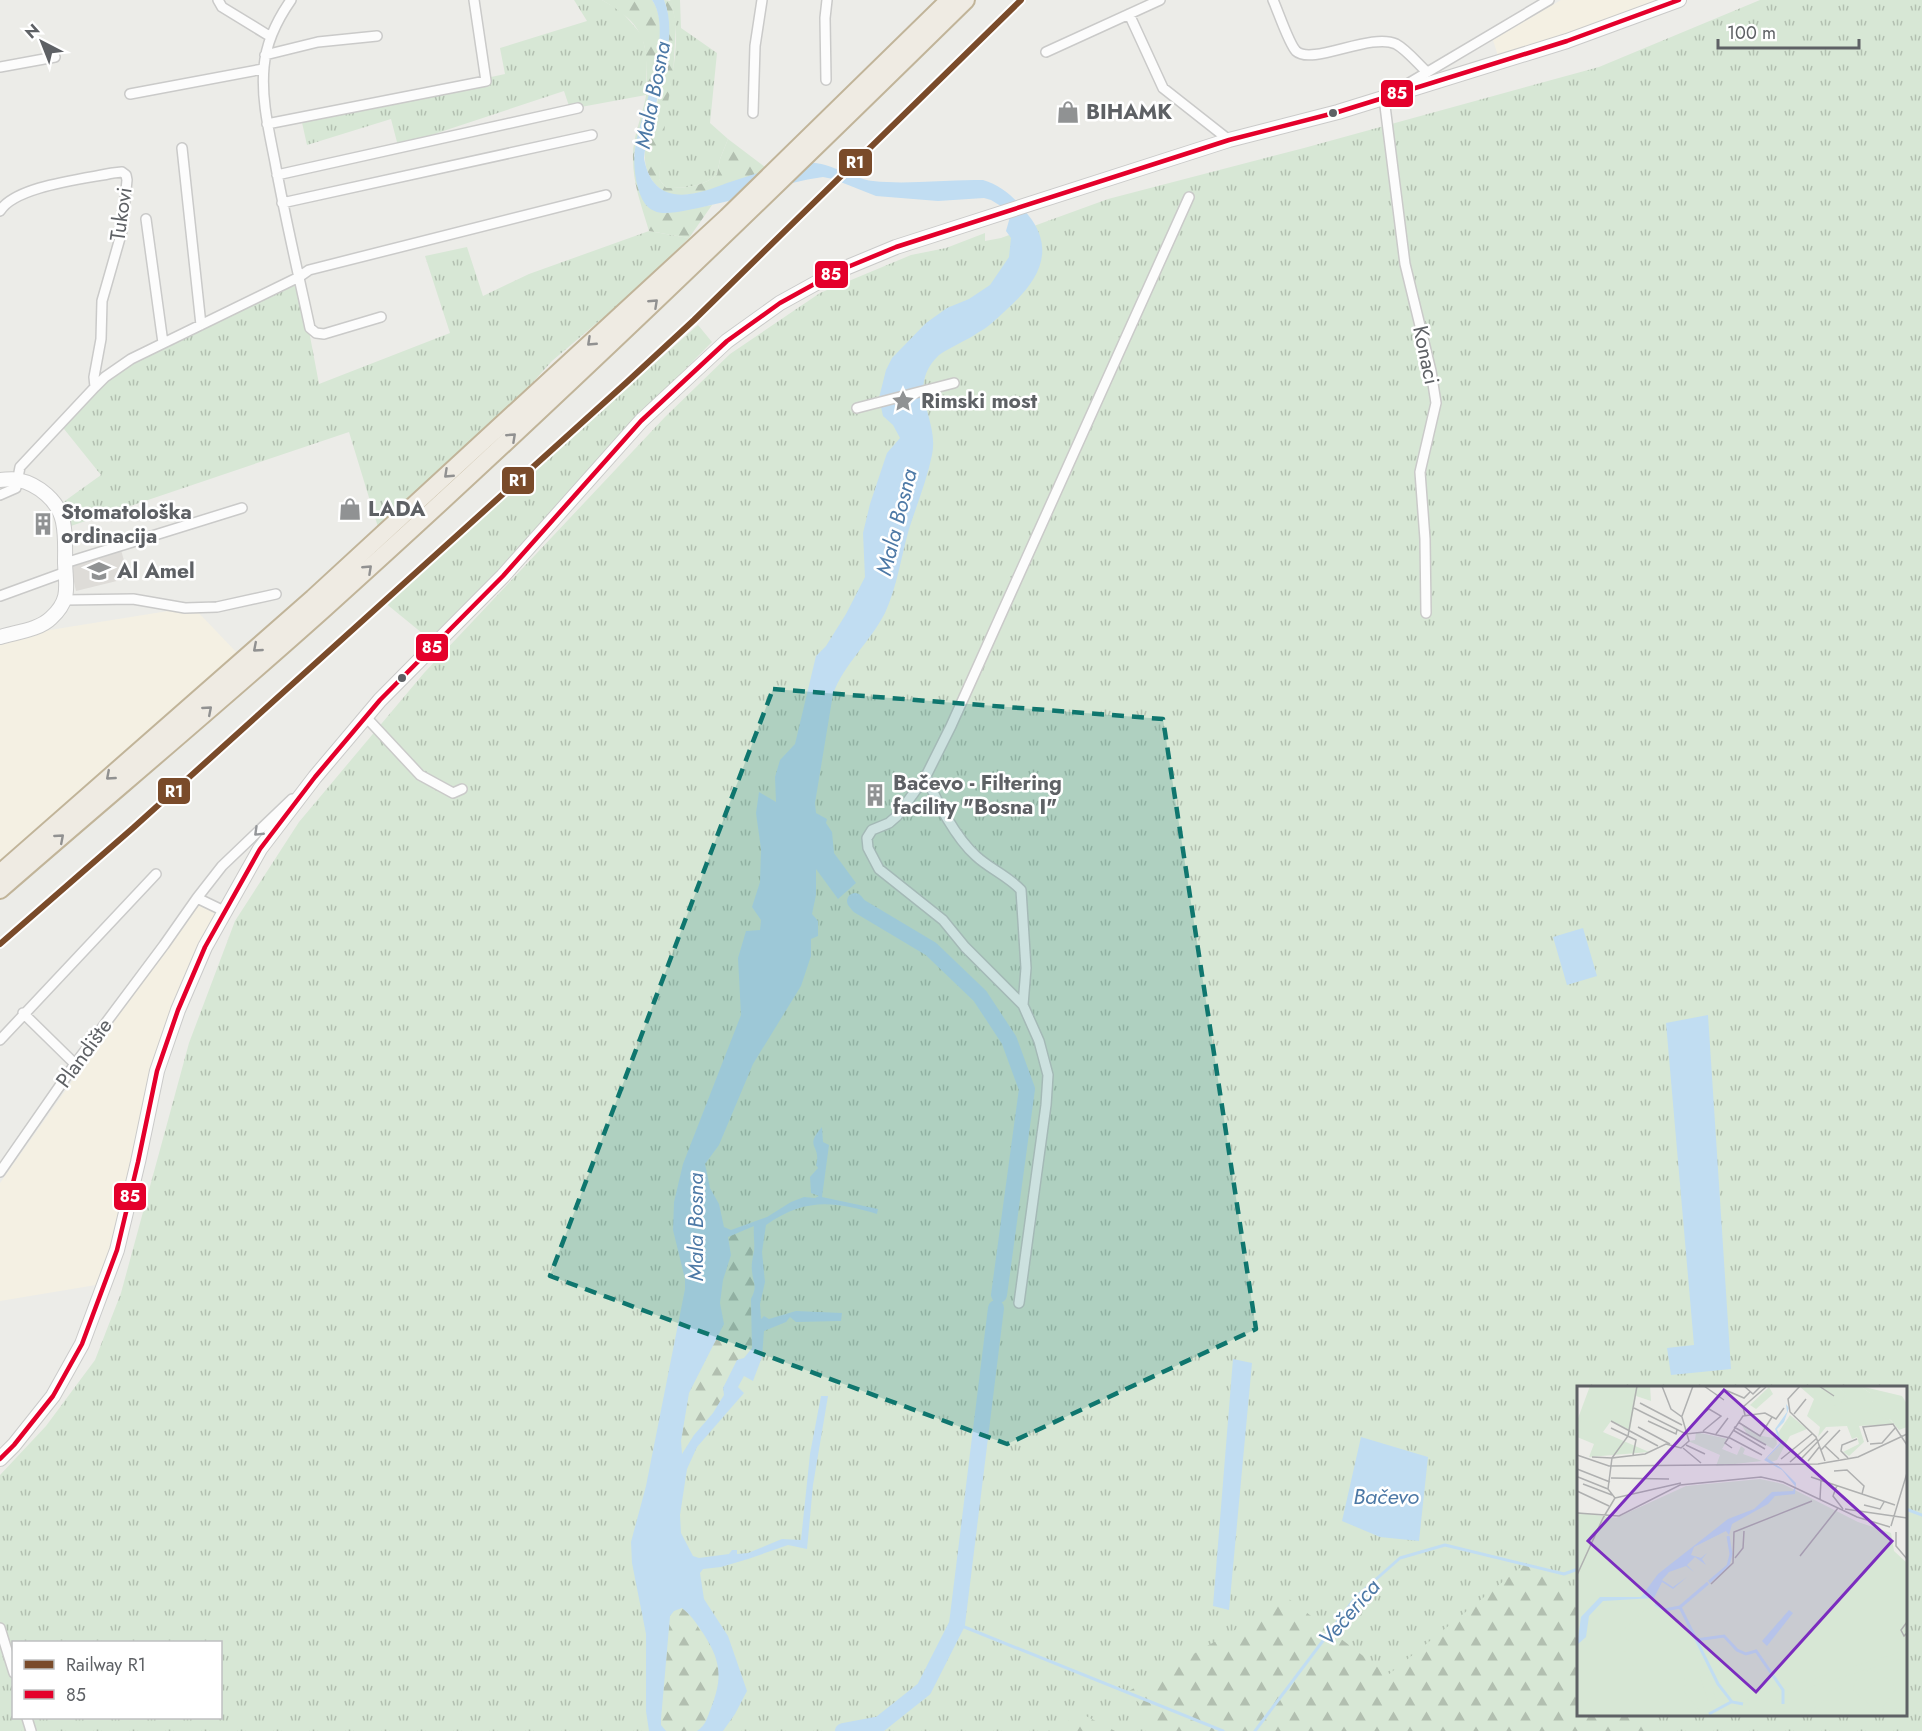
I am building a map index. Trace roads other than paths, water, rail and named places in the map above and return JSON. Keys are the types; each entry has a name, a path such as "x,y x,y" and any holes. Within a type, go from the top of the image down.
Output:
{"highway":[{"path":"800,154 949,0"},
{"path":"0,890 313,609 966,0"},
{"path":"0,873 313,609"}],"main road":[{"path":"0,1459 53,1396 82,1344 117,1250 157,1071 182,999 205,947 260,849 365,716 503,576 641,421 727,341 780,303 838,271 896,247 1230,140 1338,112 1567,41 1679,0"},
{"path":"0,480 18,480 48,495 59,510 63,520 66,546 67,590 65,600 50,620 41,625 0,637"}],"street":[{"path":"218,0 222,7 271,37"},
{"path":"291,0 271,37 263,69 267,124 310,328 316,333 324,334 381,317"},
{"path":"267,124 486,81 474,0"},
{"path":"753,113 755,46 762,0"},
{"path":"826,80 827,0"},
{"path":"1046,52 1160,0"},
{"path":"1273,0 1293,46 1300,53 1312,55 1345,47 1386,42 1396,45 1427,72"},
{"path":"1384,98 1549,0"},
{"path":"1129,14 1163,88 1230,140"},
{"path":"265,55 318,42 377,36"},
{"path":"0,67 54,57"},
{"path":"130,94 263,69"},
{"name":"Konaci","path":"1384,98 1405,264 1431,371 1436,403 1420,472 1425,539 1426,613"},
{"path":"277,175 578,108"},
{"path":"282,203 592,135"},
{"path":"182,148 201,325"},
{"name":"Tukovi","path":"0,211 10,200 23,192 113,173 122,172 126,175 122,231 102,301 101,339 94,377 95,387"},
{"path":"0,495 16,488 20,467 95,387 131,359 309,270 606,195"},
{"path":"1018,1303 1046,1105 1048,1075 1039,1041 1023,1005 965,947 943,920 879,869 868,848 867,838 872,830 889,823 897,816 926,776 951,726 1189,198"},
{"name":"Tukovi","path":"146,219 163,343"},
{"path":"857,408 954,383"},
{"path":"0,596 66,568 242,508"},
{"path":"65,600 133,599 185,608 217,607 276,594"},
{"path":"365,716 420,775 453,793 462,789"},
{"path":"926,776 936,801 976,856 1010,879 1021,890 1026,968 1023,1005"},
{"name":"Plandište","path":"0,1172 75,1064 222,866 315,777"},
{"path":"0,1040 156,874"},
{"path":"197,898 224,911"},
{"path":"23,1014 75,1064"},
{"path":"0,1628 12,1667"}],"water":[{"path":"652,0 664,0 669,17 667,57 644,158 650,176 662,190 681,195 694,193 792,164 811,163 829,166 873,181 983,180 1004,191 1022,207 1032,220 1042,246 1042,259 1038,270 1024,292 986,328 939,355 929,368 924,380 925,404 933,441 930,464 909,529 893,593 885,613 844,673 833,694 815,803 816,813 827,819 826,823 832,832 834,853 856,883 838,899 816,869 816,895 812,914 818,921 818,936 811,939 811,956 801,986 753,1064 719,1145 705,1164 710,1188 719,1204 724,1227 731,1230 767,1217 791,1202 804,1197 819,1196 811,1193 810,1177 818,1168 813,1143 822,1127 823,1142 829,1145 822,1197 878,1209 877,1214 847,1206 807,1206 780,1216 766,1225 762,1252 765,1282 760,1304 761,1319 764,1316 769,1319 796,1311 842,1313 841,1321 796,1322 790,1317 786,1322 764,1331 762,1357 753,1381 744,1376 738,1387 744,1393 697,1447 687,1469 680,1515 681,1533 693,1556 699,1558 729,1554 732,1550 737,1550 737,1554 748,1553 782,1539 801,1540 810,1454 821,1396 828,1396 813,1485 807,1549 788,1545 721,1567 703,1569 700,1573 704,1599 728,1636 747,1691 723,1731 697,1731 706,1721 715,1697 718,1669 709,1643 694,1620 682,1608 674,1611 670,1616 661,1719 661,1725 666,1731 649,1731 646,1711 646,1634 632,1563 631,1542 646,1486 685,1289 685,1279 673,1230 674,1202 683,1164 741,1015 738,958 746,931 760,930 761,920 752,907 760,882 761,849 756,813 759,792 776,802 775,777 780,760 795,744 816,656 826,646 846,614 865,577 863,533 870,504 887,453 900,438 893,425 883,416 879,398 886,370 892,358 926,323 947,308 969,299 990,285 1009,257 1011,238 1006,231 1010,217 1004,208 991,200 984,198 938,201 876,196 823,177 686,210 662,213 652,210 643,201 640,193 634,160 636,143 655,70 660,31 658,14","holes":["754,1226 752,1268 755,1287 751,1299 752,1348 744,1358 737,1360 723,1388 724,1395 682,1454 681,1441 689,1393 724,1324 720,1303 723,1280 731,1255 728,1237"]},
{"path":"1583,928 1597,976 1567,985 1553,937"},
{"path":"1708,1015 1731,1369 1671,1375 1667,1348 1694,1345 1666,1023"},
{"path":"1233,1359 1252,1363 1229,1610 1213,1606"},
{"name":"Bačevo","path":"1361,1437 1428,1457 1419,1541 1380,1537 1342,1521"}],"waterway":[{"name":"Mala Bosna","path":"855,901 859,906 931,949 980,996 1009,1040 1027,1089 999,1295"},
{"name":"Mala Bosna","path":"843,1731 880,1724 924,1689 957,1624 996,1308"},
{"name":"Večerica","path":"1907,1509 1922,1515"},
{"name":"Večerica","path":"1255,1731 1356,1597 1400,1558 1445,1545 1564,1574 1577,1569"},
{"name":"Večerica","path":"957,1624 1223,1731"}],"rail line":[{"name":"R1","path":"0,944 133,828 627,382 694,320 1021,0"}],"place":[{"name":"BIHAMK","path":"1068,112"},
{"name":"Rimski most","path":"903,401"},
{"name":"LADA","path":"350,509"},
{"name":"Stomatološka ordinacija","path":"43,524"},
{"name":"Al Amel","path":"99,571"},
{"name":"Bačevo - Filtering facility \"Bosna I\"","path":"875,795"}]}
